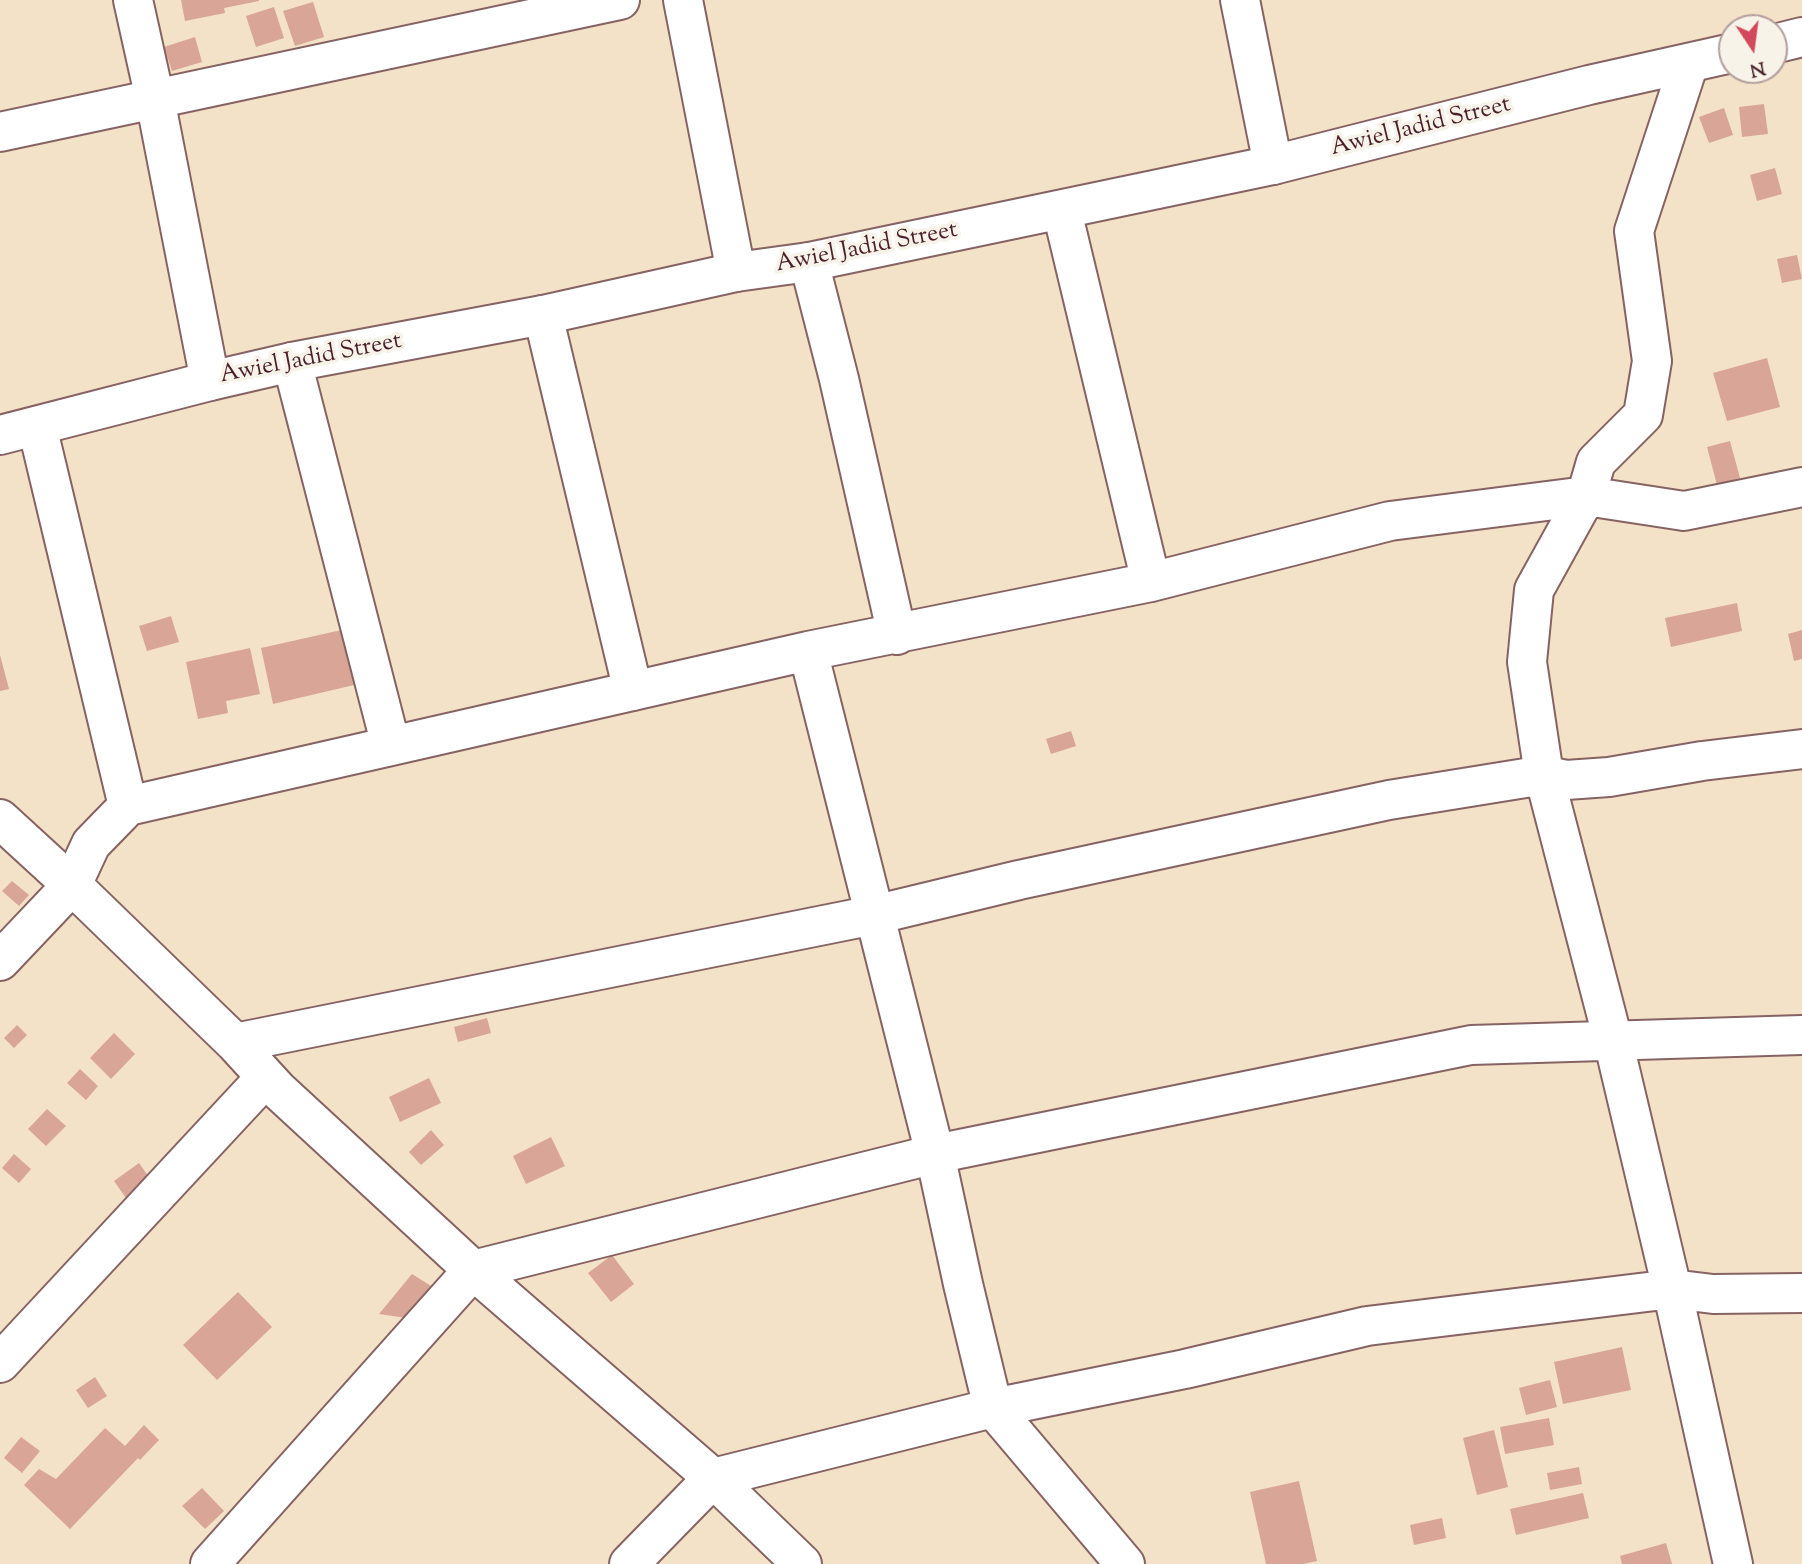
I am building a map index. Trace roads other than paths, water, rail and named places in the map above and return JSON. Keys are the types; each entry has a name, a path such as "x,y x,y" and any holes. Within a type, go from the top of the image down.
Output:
{"street":[{"path":"133,0 210,381"},
{"path":"0,132 620,0"},
{"path":"683,0 736,272"},
{"path":"1240,0 1273,165"},
{"name":"Awiel Jadid Street","path":"0,435 292,362 542,315 736,272 809,262 1273,165 1718,56"},
{"path":"1689,63 1634,231 1652,361 1643,415 1596,462 1586,495 1534,590 1527,662 1544,775 1613,1040 1734,1564"},
{"path":"1062,211 1151,582"},
{"path":"809,262 839,379 897,635"},
{"path":"542,315 633,691"},
{"path":"292,362 391,746"},
{"path":"37,426 128,806"},
{"path":"0,961 72,885 92,844 128,806 808,651 1151,582 1390,521 1586,495 1684,511 1802,487"},
{"path":"808,651 935,1154 993,1408 1125,1564"},
{"path":"235,1043 874,915 1019,880 1388,800 1544,775 1566,780 1609,777 1702,761 1802,749"},
{"path":"0,819 235,1043 266,1077 472,1270 713,1478 802,1564"},
{"path":"210,1564 472,1270 935,1154 1471,1045 1802,1035"},
{"path":"0,1363 266,1077"},
{"path":"629,1564 713,1478 993,1408 1185,1369 1367,1326 1672,1289 1713,1294 1802,1293"}]}
